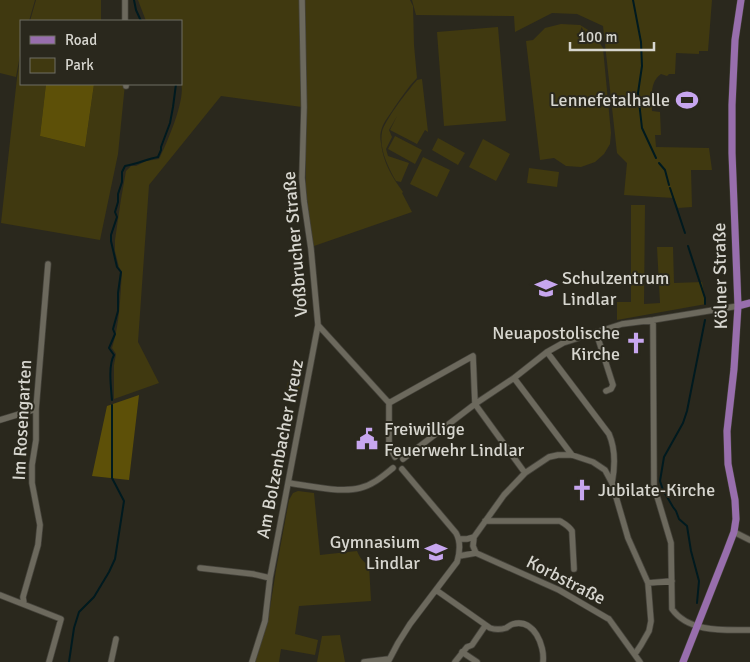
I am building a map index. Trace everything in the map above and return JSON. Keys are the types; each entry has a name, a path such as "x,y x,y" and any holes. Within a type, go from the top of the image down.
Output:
{"main road":[{"name":"Kölner Straße","path":"684,662 734,532 736,505 728,464 727,430 734,369 738,306 732,106 735,40 741,0"},
{"path":"738,306 750,303"}],"street":[{"path":"125,0 125,20"},
{"name":"Voßbrucher Straße","path":"302,0 303,186 318,325 388,403"},
{"name":"Im Rosengarten","path":"24,604 23,597 38,545 40,525 32,483 32,465 36,440 36,409 48,264"},
{"path":"404,459 475,404 514,378 547,352 564,343 622,324 738,306"},
{"path":"653,320 654,486 671,543 672,609 676,615 704,628 750,630"},
{"name":"Am Bolzenbacher Kreuz","path":"252,662 265,621 270,578 318,325"},
{"path":"596,332 612,385 612,389 606,391"},
{"path":"547,352 609,434 613,444 614,471 612,483"},
{"path":"395,458 389,446 388,403 473,356 475,404 525,473"},
{"path":"514,378 572,455"},
{"path":"0,420 36,409"},
{"path":"459,556 476,553 473,546 474,536 504,495 525,473 550,457 558,455 572,455 593,462 605,470 612,483 628,538 648,583 651,621 649,631 635,654"},
{"path":"395,458 400,457 404,459"},
{"path":"393,468 392,463 395,458"},
{"path":"402,469 405,463 404,459"},
{"path":"289,484 338,490 358,489 376,481 393,468"},
{"path":"393,468 397,470 402,469"},
{"path":"364,662 389,660 410,624 459,556 460,539 402,469"},
{"path":"485,520 560,522 569,526 572,531 574,569"},
{"path":"734,532 750,540"},
{"path":"460,539 474,536"},
{"name":"Korbstraße","path":"476,553 559,590 609,619 640,662"},
{"path":"200,568 253,574 270,578"},
{"path":"648,583 672,581"},
{"path":"436,590 490,628 497,630 507,628 513,624 529,626 536,632 540,640 543,649 543,662"},
{"path":"0,595 61,619 49,662"},
{"path":"455,662 467,647 472,645 485,626"},
{"path":"111,662 116,639"},
{"path":"462,652 477,662"}],"green space":[{"path":"0,0 35,0 29,20 20,20 20,55 16,77 0,73"},
{"path":"36,0 101,0 101,20 30,20"},
{"path":"138,0 300,0 302,107 221,96 149,185 138,342 159,383 114,399 114,365 116,354 112,348 118,320 122,272 115,251 115,240 126,171 131,166 159,159 175,121 182,90 182,20 146,20"},
{"path":"304,0 410,0 413,6 417,78 386,120 380,136 386,163 412,212 314,246 312,244 306,190"},
{"path":"412,0 712,0 708,51 699,51 699,54 676,53 675,74 667,76 661,74 657,77 652,91 652,111 660,112 661,135 655,135 656,147 709,148 712,170 691,170 692,207 678,208 674,198 624,195 627,163 617,153 603,26 577,14 552,13 515,32 514,16 416,15"},
{"path":"561,24 580,25 593,33 603,48 611,133 610,144 604,154 595,162 581,167 566,166 554,158 540,160 526,41 533,40 545,28"},
{"path":"498,27 506,121 444,126 437,32"},
{"path":"20,60 20,85 46,85 40,136 85,147 94,85 125,85 118,154 100,240 1,223"},
{"path":"422,79 428,132 425,130 417,144 390,130 397,116 389,130 392,137 386,149 388,156 409,163 401,182 396,181 383,151 382,132 387,120 403,98 417,80"},
{"path":"395,136 422,150 415,164 388,149"},
{"path":"438,138 465,153 458,165 432,150"},
{"path":"483,139 510,154 496,181 469,167"},
{"path":"423,157 450,170 437,197 410,184"},
{"path":"529,168 559,172 557,187 527,183"},
{"path":"631,205 645,205 644,304 660,303 657,247 673,247 674,283 702,282 706,304 617,320 617,302 631,302"},
{"path":"288,382 301,384 298,395 292,399 285,398"},
{"path":"298,491 314,493 320,555 357,551 362,560 369,565 371,601 299,606 295,634 318,640 315,655 281,649 279,662 255,662 268,621 289,500 293,493"},
{"path":"340,635 345,662 317,662 322,636"}],"shaded area":[{"path":"46,85 94,85 85,147 40,136"},
{"path":"139,395 129,480 92,476 107,406"}],"waterway":[{"path":"134,0 141,20"},
{"path":"633,0 641,42 642,66 638,93 642,128 656,158"},
{"path":"112,400 110,371 114,355 109,348 115,334 113,329 118,311 121,272 117,267 111,235 117,217 115,212 122,182 122,172 125,166 158,157 170,123 176,85"},
{"path":"659,163 665,170 669,185"},
{"path":"670,188 685,233"},
{"path":"688,246 705,298 705,304"},
{"path":"697,603 699,581 687,526 679,519 660,481 664,457 683,423 687,411 705,320"},
{"path":"69,662 74,628 79,612 94,597 115,559 124,501 112,478 112,405"}],"place":[{"name":"Lennefetalhalle","path":"687,100"},
{"name":"Schulzentrum Lindlar","path":"546,288"},
{"name":"Neuapostolische Kirche","path":"636,343"},
{"name":"Freiwillige Feuerwehr Lindlar","path":"367,439"},
{"name":"Jubilate-Kirche","path":"582,490"},
{"name":"Gymnasium Lindlar","path":"436,552"}]}
